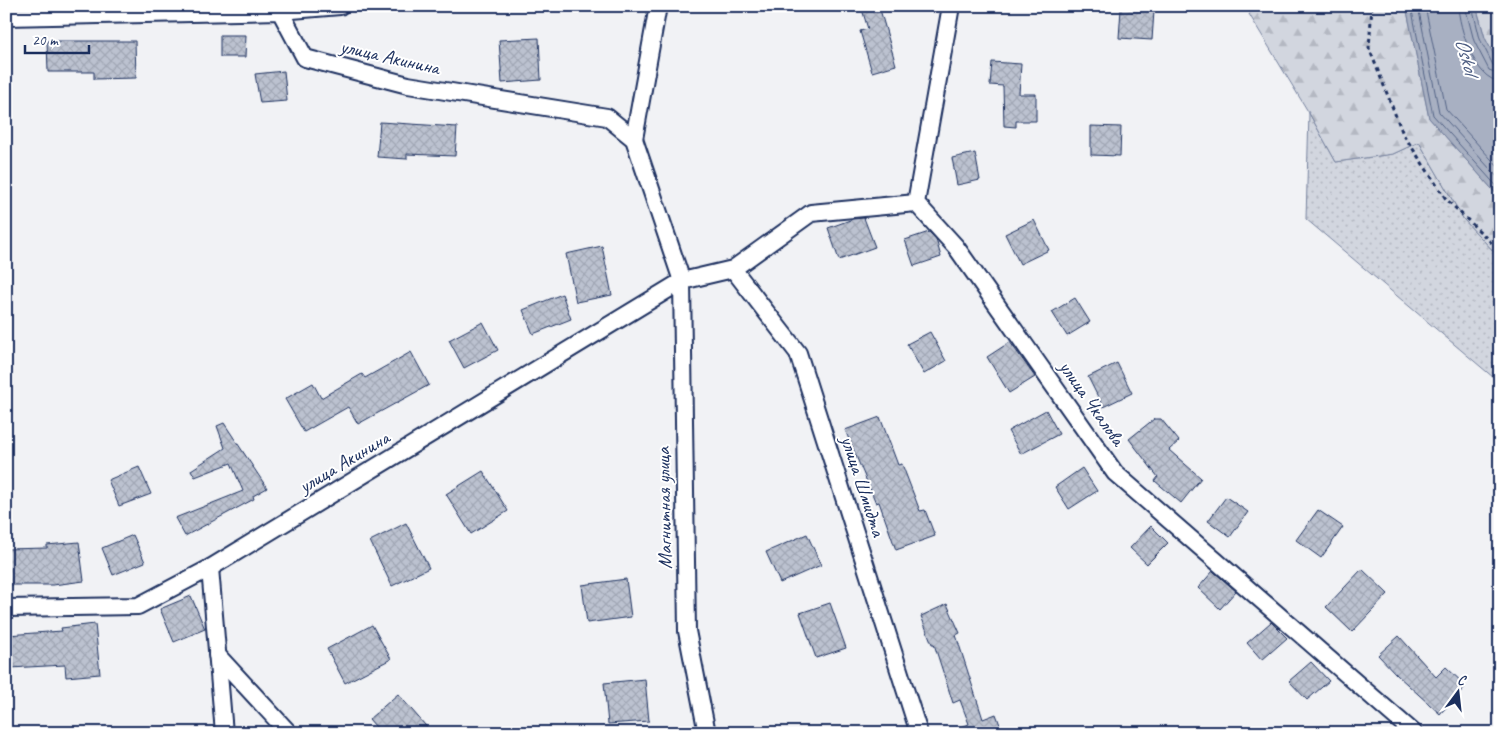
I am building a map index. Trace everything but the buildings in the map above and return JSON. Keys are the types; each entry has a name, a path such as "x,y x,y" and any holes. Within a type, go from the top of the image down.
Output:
{"street":[{"path":"6,16 280,11 340,6"},
{"path":"658,6 634,139 682,281"},
{"path":"916,203 951,6"},
{"name":"улица Акинина","path":"280,11 306,58 408,85 606,117 634,139"},
{"name":"улица Акинина","path":"6,608 138,606 210,568 682,281 734,269 811,213 916,203"},
{"name":"улица Чкалова","path":"916,203 956,247 1115,473 1414,733"},
{"name":"улица Шмидта","path":"734,269 798,353 919,733"},
{"name":"Магнитная улица","path":"682,281 687,631 707,733"},
{"path":"210,568 224,733"},
{"path":"218,655 289,733"}],"path":[{"path":"1372,6 1369,48 1403,134 1446,199 1500,251"}],"green space":[{"path":"1259,6 1406,6 1429,118 1500,198 1500,258 1464,220 1419,142 1393,154 1336,162 1309,113 1249,14"},
{"path":"1476,6 1500,6 1500,67 1485,38"},
{"path":"1309,113 1336,162 1393,154 1419,142 1464,220 1500,258 1500,383 1306,219"}],"water":[{"name":"Oskol","path":"1406,6 1476,6 1485,38 1500,67 1500,198 1429,118"}]}
